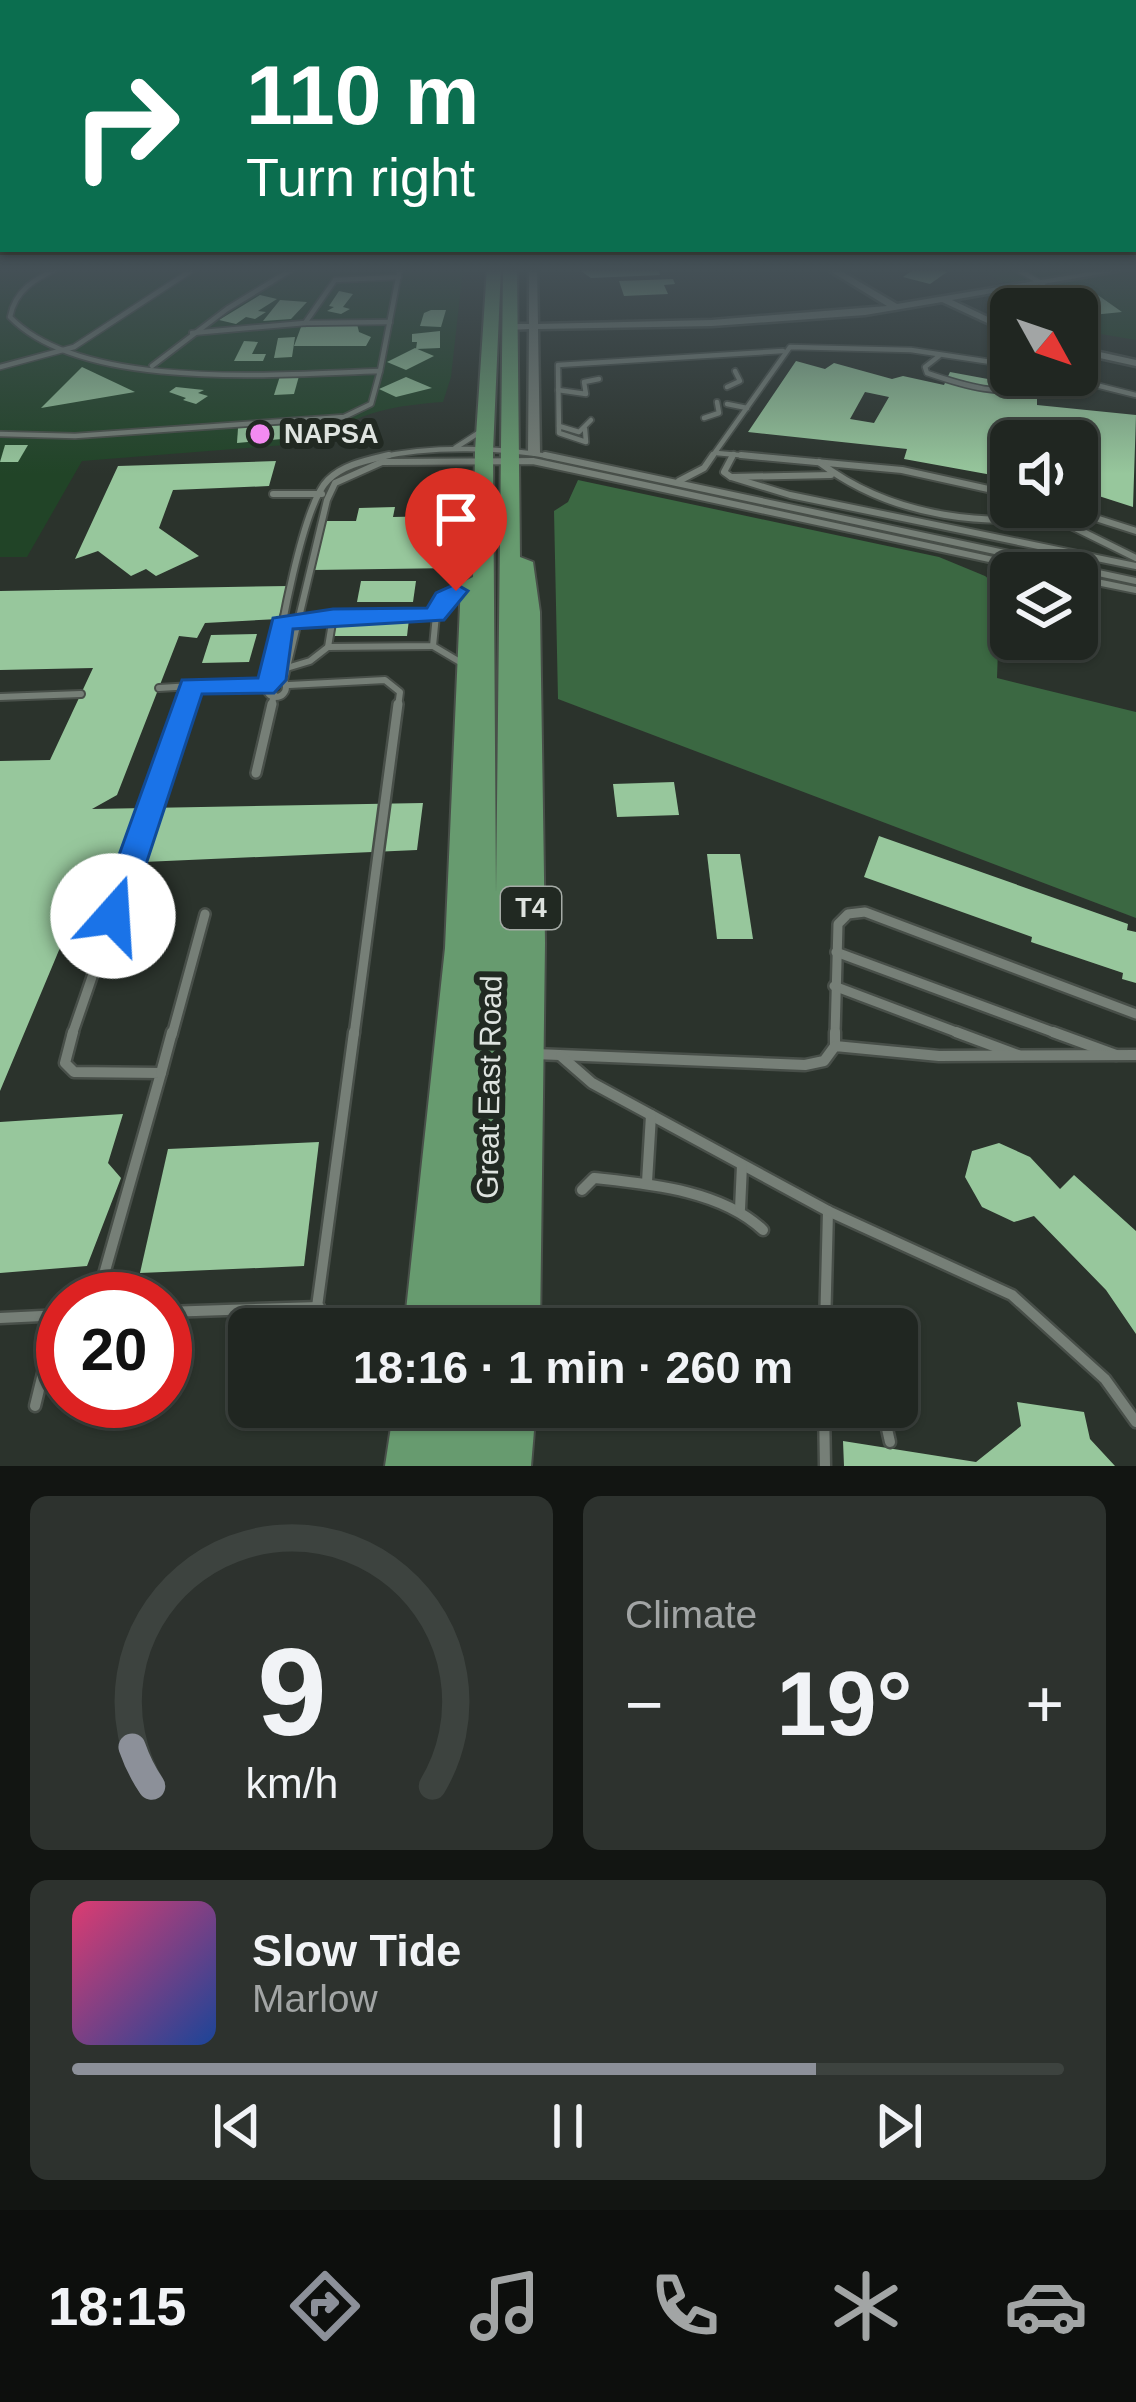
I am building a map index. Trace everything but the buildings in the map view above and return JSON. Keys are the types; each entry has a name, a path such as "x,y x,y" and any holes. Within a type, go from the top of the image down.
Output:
{"main road":[{"name":"Great East Road","path":"490,336 484,455 505,473 517,503 529,612 530,1054 522,1308"},
{"name":"Great East Road","path":"489,1308 508,949 508,336"},
{"name":"Great East Road","path":"425,1308 459,948 466,666 475,533 505,473"},
{"name":"Great East Road","path":"455,1308 483,948 484,521"},
{"path":"405,1466 411,1428"},
{"path":"437,1466 442,1428"},
{"path":"475,1466 478,1428"},
{"path":"512,1466 515,1428"}],"street":[{"path":"534,336 534,457"},
{"path":"1098,355 1136,363"}],"lane":[{"path":"28,336 56,354 197,373 380,371"},
{"path":"0,367 56,354 93,336"},
{"path":"151,367 188,336"},
{"path":"0,434 75,436 344,417 370,404 387,336"},
{"path":"591,420 584,429 586,442 559,434 558,365 784,351 811,345 916,351 990,362"},
{"path":"672,482 690,478 715,453 784,351"},
{"path":"916,351 930,358 942,355"},
{"path":"729,354 775,364"},
{"path":"930,358 927,373 990,385"},
{"path":"728,387 740,381 735,371"},
{"path":"558,390 586,394 584,382 598,379"},
{"path":"1098,385 1136,392"},
{"path":"704,418 724,406 747,408"},
{"path":"448,451 485,429"},
{"path":"264,687 273,680 282,623 326,482 356,463 403,452 484,455 505,473"},
{"path":"715,453 902,470 990,489"},
{"path":"734,454 724,472 731,477 849,508 1136,562"},
{"path":"256,773 274,695 287,682 335,484 354,471 382,462 484,455"},
{"path":"534,457 990,556"},
{"path":"418,498 505,473 534,457 672,482 990,555"},
{"path":"818,461 832,475 871,494 990,518"},
{"path":"731,477 832,475"},
{"path":"273,494 330,494"},
{"path":"849,508 871,494"},
{"path":"1098,518 1136,531"},
{"path":"1012,528 1018,543"},
{"path":"1073,528 1136,562"},
{"path":"1098,576 1136,581"},
{"path":"433,646 436,615 444,598 472,581"},
{"path":"1098,582 1136,590"},
{"path":"282,623 436,615"},
{"path":"328,647 333,617"},
{"path":"290,667 310,661 328,647 433,646 466,666"},
{"path":"192,1311 319,1306 400,692 385,680 273,680"},
{"path":"161,1073 74,1072 65,1063 192,686"},
{"path":"159,688 264,687 274,695"},
{"path":"0,697 80,694"},
{"path":"530,1054 805,1065 824,1061 835,1046 838,924 848,914 865,912 1136,1014"},
{"path":"105,1272 205,914"},
{"path":"836,952 1122,1058"},
{"path":"834,986 1024,1057"},
{"path":"835,1046 939,1056 1136,1055"},
{"path":"560,1055 592,1083 828,1211 1012,1295 1106,1379 1136,1422"},
{"path":"647,1182 651,1115"},
{"path":"740,1209 742,1165"},
{"path":"582,1190 594,1178 647,1182 740,1209 763,1231"},
{"path":"826,1308 828,1211"},
{"path":"0,1318 36,1317"},
{"path":"824,1428 825,1466"},
{"path":"887,1428 890,1442"}],"green space":[{"path":"0,336 455,336 443,402 363,417 322,442 82,461 27,557 0,557"},
{"path":"578,480 939,557 985,576 990,580 990,660 998,660 997,678 1136,712 1136,918 558,699 554,511 568,502"}],"place":[{"name":"NAPSA","path":"260,434"}],"route":[{"path":"113,916 192,686 264,687 273,680 282,623 436,615 444,598 456,591"}]}
